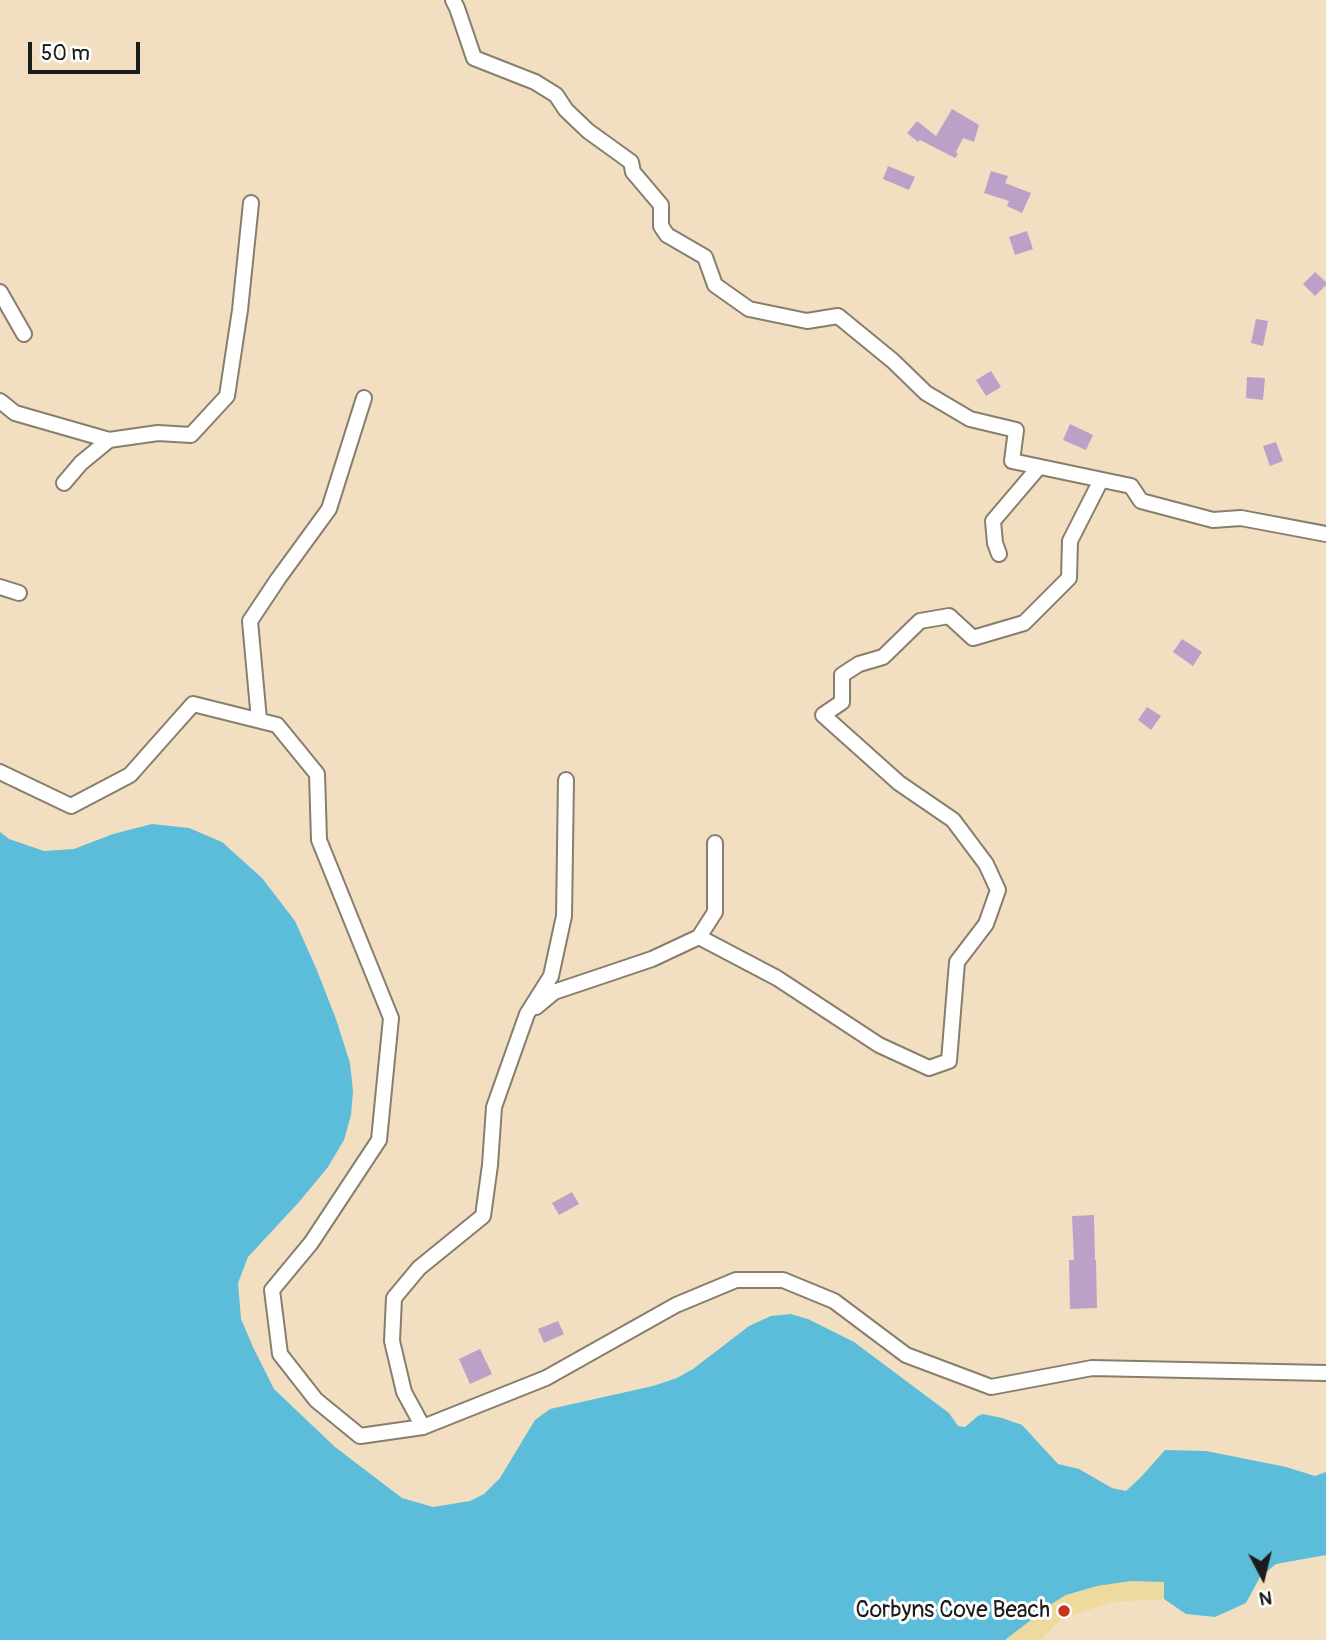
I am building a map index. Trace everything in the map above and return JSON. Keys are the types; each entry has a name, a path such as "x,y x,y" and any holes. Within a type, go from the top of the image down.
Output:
{"street":[{"path":"453,0 474,58 536,82 556,95 566,110 588,131 631,162 634,172 661,205 661,226 667,235 705,257 715,285 749,309 807,321 838,316 893,361 926,393 970,419 1016,430 1012,461 1132,486 1141,501 1213,520 1241,518 1326,534"},
{"path":"0,401 15,413 109,440 158,433 191,435 227,396 240,310 251,203"},
{"path":"0,292 24,334"},
{"path":"259,720 250,621 329,509 364,398"},
{"path":"64,483 81,463 109,440"},
{"path":"999,554 993,521 1040,467"},
{"path":"699,937 776,978 879,1045 929,1068 949,1061 957,962 986,923 998,890 986,864 953,820 898,783 823,715 842,702 842,675 859,664 883,657 920,621 949,616 973,638 1024,623 1069,578 1070,541 1101,480"},
{"path":"0,587 19,593"},
{"path":"0,772 71,806 130,775 193,704 277,725 317,774 319,840 391,1018 379,1140 311,1243 272,1290 281,1353 316,1400 360,1436 423,1427 546,1378 676,1305 736,1280 783,1280 834,1301 906,1355 991,1387 1091,1368 1326,1373"},
{"path":"423,1427 404,1392 392,1341 394,1298 419,1268 483,1216 494,1107 527,1014 551,976 564,916 566,780"},
{"path":"527,1014 554,992 652,959 699,937 715,912 715,843"}],"sand":[{"name":"Corbyns Cove Beach","path":"1131,1581 1164,1582 1164,1599 1112,1602 1061,1619 1041,1640 1005,1640 1066,1595 1097,1586"}],"water":[{"path":"152,824 189,828 222,842 262,878 295,921 336,1019 350,1063 353,1091 351,1115 344,1140 328,1167 248,1257 238,1283 241,1319 274,1389 335,1447 402,1498 433,1507 470,1501 484,1494 500,1478 535,1420 550,1409 677,1378 749,1326 771,1316 791,1314 808,1319 854,1342 949,1413 958,1426 965,1427 983,1414 1022,1425 1058,1464 1079,1469 1112,1488 1126,1491 1165,1450 1206,1451 1286,1467 1315,1476 1326,1472 1326,1555 1276,1564 1260,1577 1246,1603 1215,1617 1186,1614 1164,1599 1164,1582 1131,1581 1097,1586 1066,1595 1005,1640 0,1640 0,832 9,839 44,851 74,849 113,834"}],"building":[{"path":"952,109 979,125 974,142 963,138 955,158 920,140 918,142 907,133 917,121 936,136"},
{"path":"888,166 915,177 909,190 883,179"},
{"path":"991,171 1008,176 1005,183 1031,193 1022,213 1007,206 1009,201 984,193"},
{"path":"1027,231 1033,249 1015,255 1009,237"},
{"path":"1315,272 1326,285 1315,296 1303,284"},
{"path":"1256,319 1268,321 1263,346 1251,343"},
{"path":"991,371 1001,387 986,396 976,380"},
{"path":"1247,377 1265,378 1263,400 1246,398"},
{"path":"1070,424 1093,435 1086,450 1063,440"},
{"path":"1276,442 1283,461 1270,466 1263,446"},
{"path":"1182,639 1202,652 1193,666 1173,652"},
{"path":"1147,707 1161,716 1151,730 1138,720"},
{"path":"572,1192 579,1204 559,1215 552,1203"},
{"path":"1094,1215 1097,1308 1070,1309 1069,1260 1074,1260 1072,1216"},
{"path":"558,1321 564,1334 544,1343 538,1329"},
{"path":"480,1349 492,1374 470,1384 459,1359"}],"place":[{"name":"Corbyns Cove Beach","path":"1064,1611"}]}
